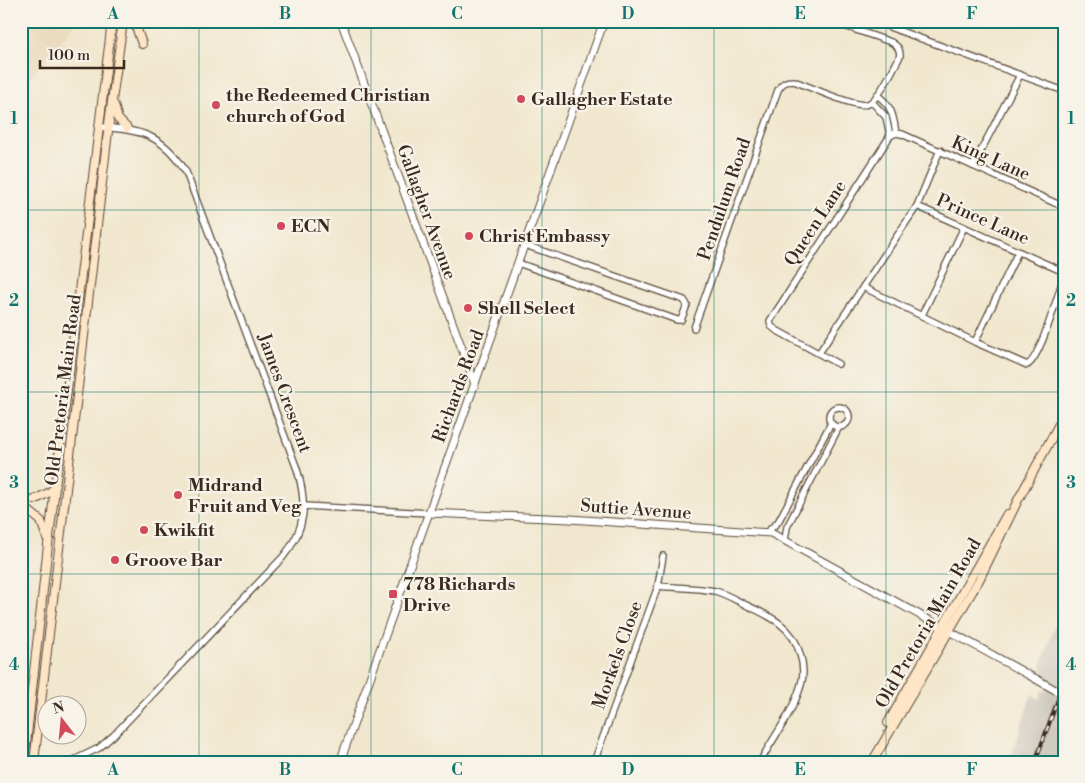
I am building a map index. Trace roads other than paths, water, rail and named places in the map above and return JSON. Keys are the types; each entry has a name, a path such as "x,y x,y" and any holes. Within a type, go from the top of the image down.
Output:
{"main road":[{"name":"Old Pretoria Main Road","path":"24,762 48,545 112,21"},
{"name":"Old Pretoria Main Road","path":"35,761 123,21"},
{"path":"134,21 142,44"},
{"path":"113,95 116,115 127,128"},
{"name":"Old Pretoria Main Road","path":"867,762 990,560 1018,500 1064,415"},
{"path":"34,500 50,492 55,487"},
{"path":"29,511 43,525 48,545"},
{"name":"Old Pretoria Main Road","path":"872,762 946,630"}],"street":[{"name":"Gallagher Avenue","path":"341,21 474,384"},
{"name":"Richards Road","path":"340,762 604,21"},
{"path":"830,21 891,42 900,50 900,56 877,95 869,104 886,117 893,134 940,150"},
{"path":"873,21 1064,91"},
{"path":"973,166 1020,75"},
{"name":"Pendulum Road","path":"694,328 778,90 785,82 794,81 854,104 869,104"},
{"path":"877,95 887,102 890,108 893,134"},
{"name":"James Crescent","path":"70,762 99,748 114,735 283,557 298,532 303,519 304,506 303,492 297,469 186,172 176,157 162,143 127,128 98,127"},
{"name":"Queen Lane","path":"819,353 772,327 770,321 893,134"},
{"name":"King Lane","path":"819,353 917,206 940,150 1064,206"},
{"name":"Prince Lane","path":"917,206 1064,272"},
{"path":"922,315 964,228"},
{"path":"518,263 677,320 681,320 687,306 684,300 525,245"},
{"path":"975,342 1018,252"},
{"path":"863,287 1023,364 1031,363 1044,336 1064,276"},
{"path":"819,353 838,364"},
{"path":"785,540 786,529 839,427 845,424 849,418 848,413 842,408 836,408 831,411 829,418 831,423 839,427"},
{"path":"767,532 778,522 831,423"},
{"path":"797,486 806,490"},
{"name":"Suttie Avenue","path":"304,506 564,519 767,532 785,540 1064,695"},
{"name":"Morkels Close","path":"594,762 658,586 663,556"},
{"path":"658,586 703,589 722,594 768,615 782,624 793,638 804,669 802,679 790,710 760,762"}],"railway":[{"path":"1035,762 1064,683"}],"place":[{"name":"Gallagher Estate","path":"521,99"},
{"name":"the Redeemed Christian church of God","path":"216,105"},
{"name":"ECN","path":"281,226"},
{"name":"Christ Embassy","path":"469,236"},
{"name":"Shell Select","path":"468,308"},
{"name":"Midrand Fruit and Veg","path":"178,495"},
{"name":"Kwikfit","path":"144,530"},
{"name":"Groove Bar","path":"115,560"},
{"name":"778 Richards Drive","path":"393,594"}]}
